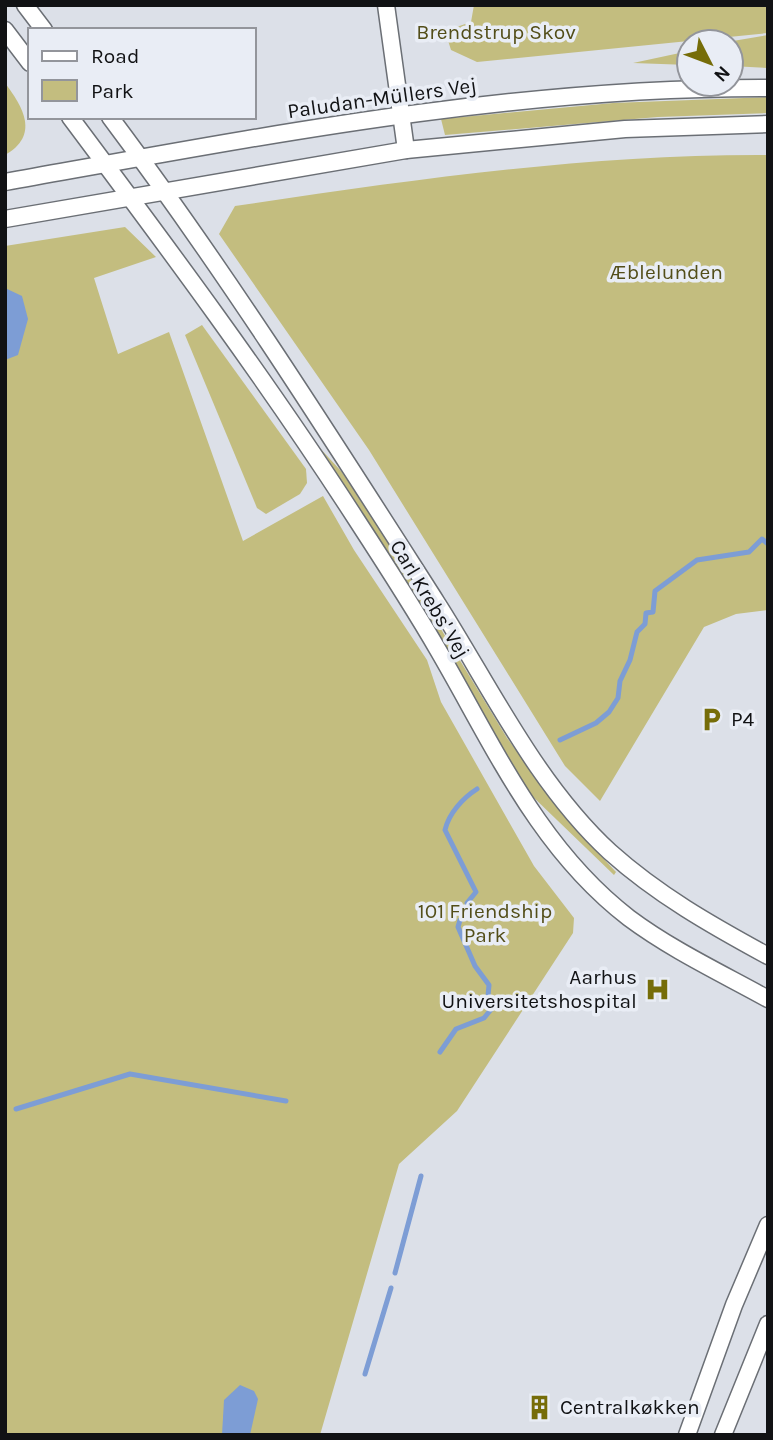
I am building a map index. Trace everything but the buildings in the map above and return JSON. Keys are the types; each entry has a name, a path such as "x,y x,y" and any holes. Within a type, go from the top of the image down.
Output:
{"street":[{"path":"26,5 43,28"},
{"path":"386,5 406,150"},
{"path":"5,30 28,60"},
{"name":"Paludan-Müllers Vej","path":"5,183 401,115 589,94 768,88"},
{"name":"Carl Krebs' Vej","path":"71,119 177,262 355,517 438,650 524,803 559,849 628,917 664,942 768,999"},
{"name":"Carl Krebs' Vej","path":"112,119 165,192 365,490 557,791 609,851 685,911 768,956"},
{"path":"5,219 406,150 625,130 768,124"},
{"path":"687,1435 734,1305 768,1225"},
{"path":"723,1435 768,1324"}],"green space":[{"name":"Brendstrup Skov","path":"474,5 768,5 768,33 745,35 745,28 675,28 675,42 477,62 451,50 445,31 471,22"},
{"path":"768,35 768,68 745,67 745,39"},
{"path":"675,54 675,64 633,63"},
{"path":"5,83 22,111 25,130 16,147 5,155"},
{"path":"768,97 768,113 658,117 445,135 441,119 613,103"},
{"name":"Æblelunden","path":"768,155 768,610 736,614 704,627 600,801 565,766 369,450 219,234 235,206 301,196 567,164"},
{"name":"101 Friendship Park","path":"125,227 156,257 94,278 118,354 169,332 243,541 323,496 354,550 427,660 441,702 534,866 574,918 573,933 457,1111 399,1164 320,1435 5,1435 5,246"},
{"path":"165,233 317,445 341,471 390,545 507,738 570,823 616,872 614,875 529,793"},
{"path":"202,325 306,469 307,483 300,494 266,514 257,508 185,335"}],"water":[{"path":"5,288 22,296 28,319 18,355 5,360"},
{"path":"240,1385 254,1391 258,1399 250,1435 222,1435 224,1400"}],"waterway":[{"path":"560,740 596,723 609,712 618,698 620,681 630,660 637,632 645,624 646,613 653,612 655,591 697,560 749,552 762,539 768,544"},
{"path":"440,1052 456,1029 484,1018 493,1007 488,996 489,985 475,966 458,927 460,920 471,914 467,903 476,892 445,830 457,806 477,789"},
{"path":"16,1109 130,1074 286,1101"},
{"path":"395,1273 421,1176"},
{"path":"365,1374 391,1288"}],"place":[{"name":"P4","path":"711,719"},
{"name":"Aarhus Universitetshospital","path":"657,989"},
{"name":"Centralkøkken","path":"540,1407"}]}
